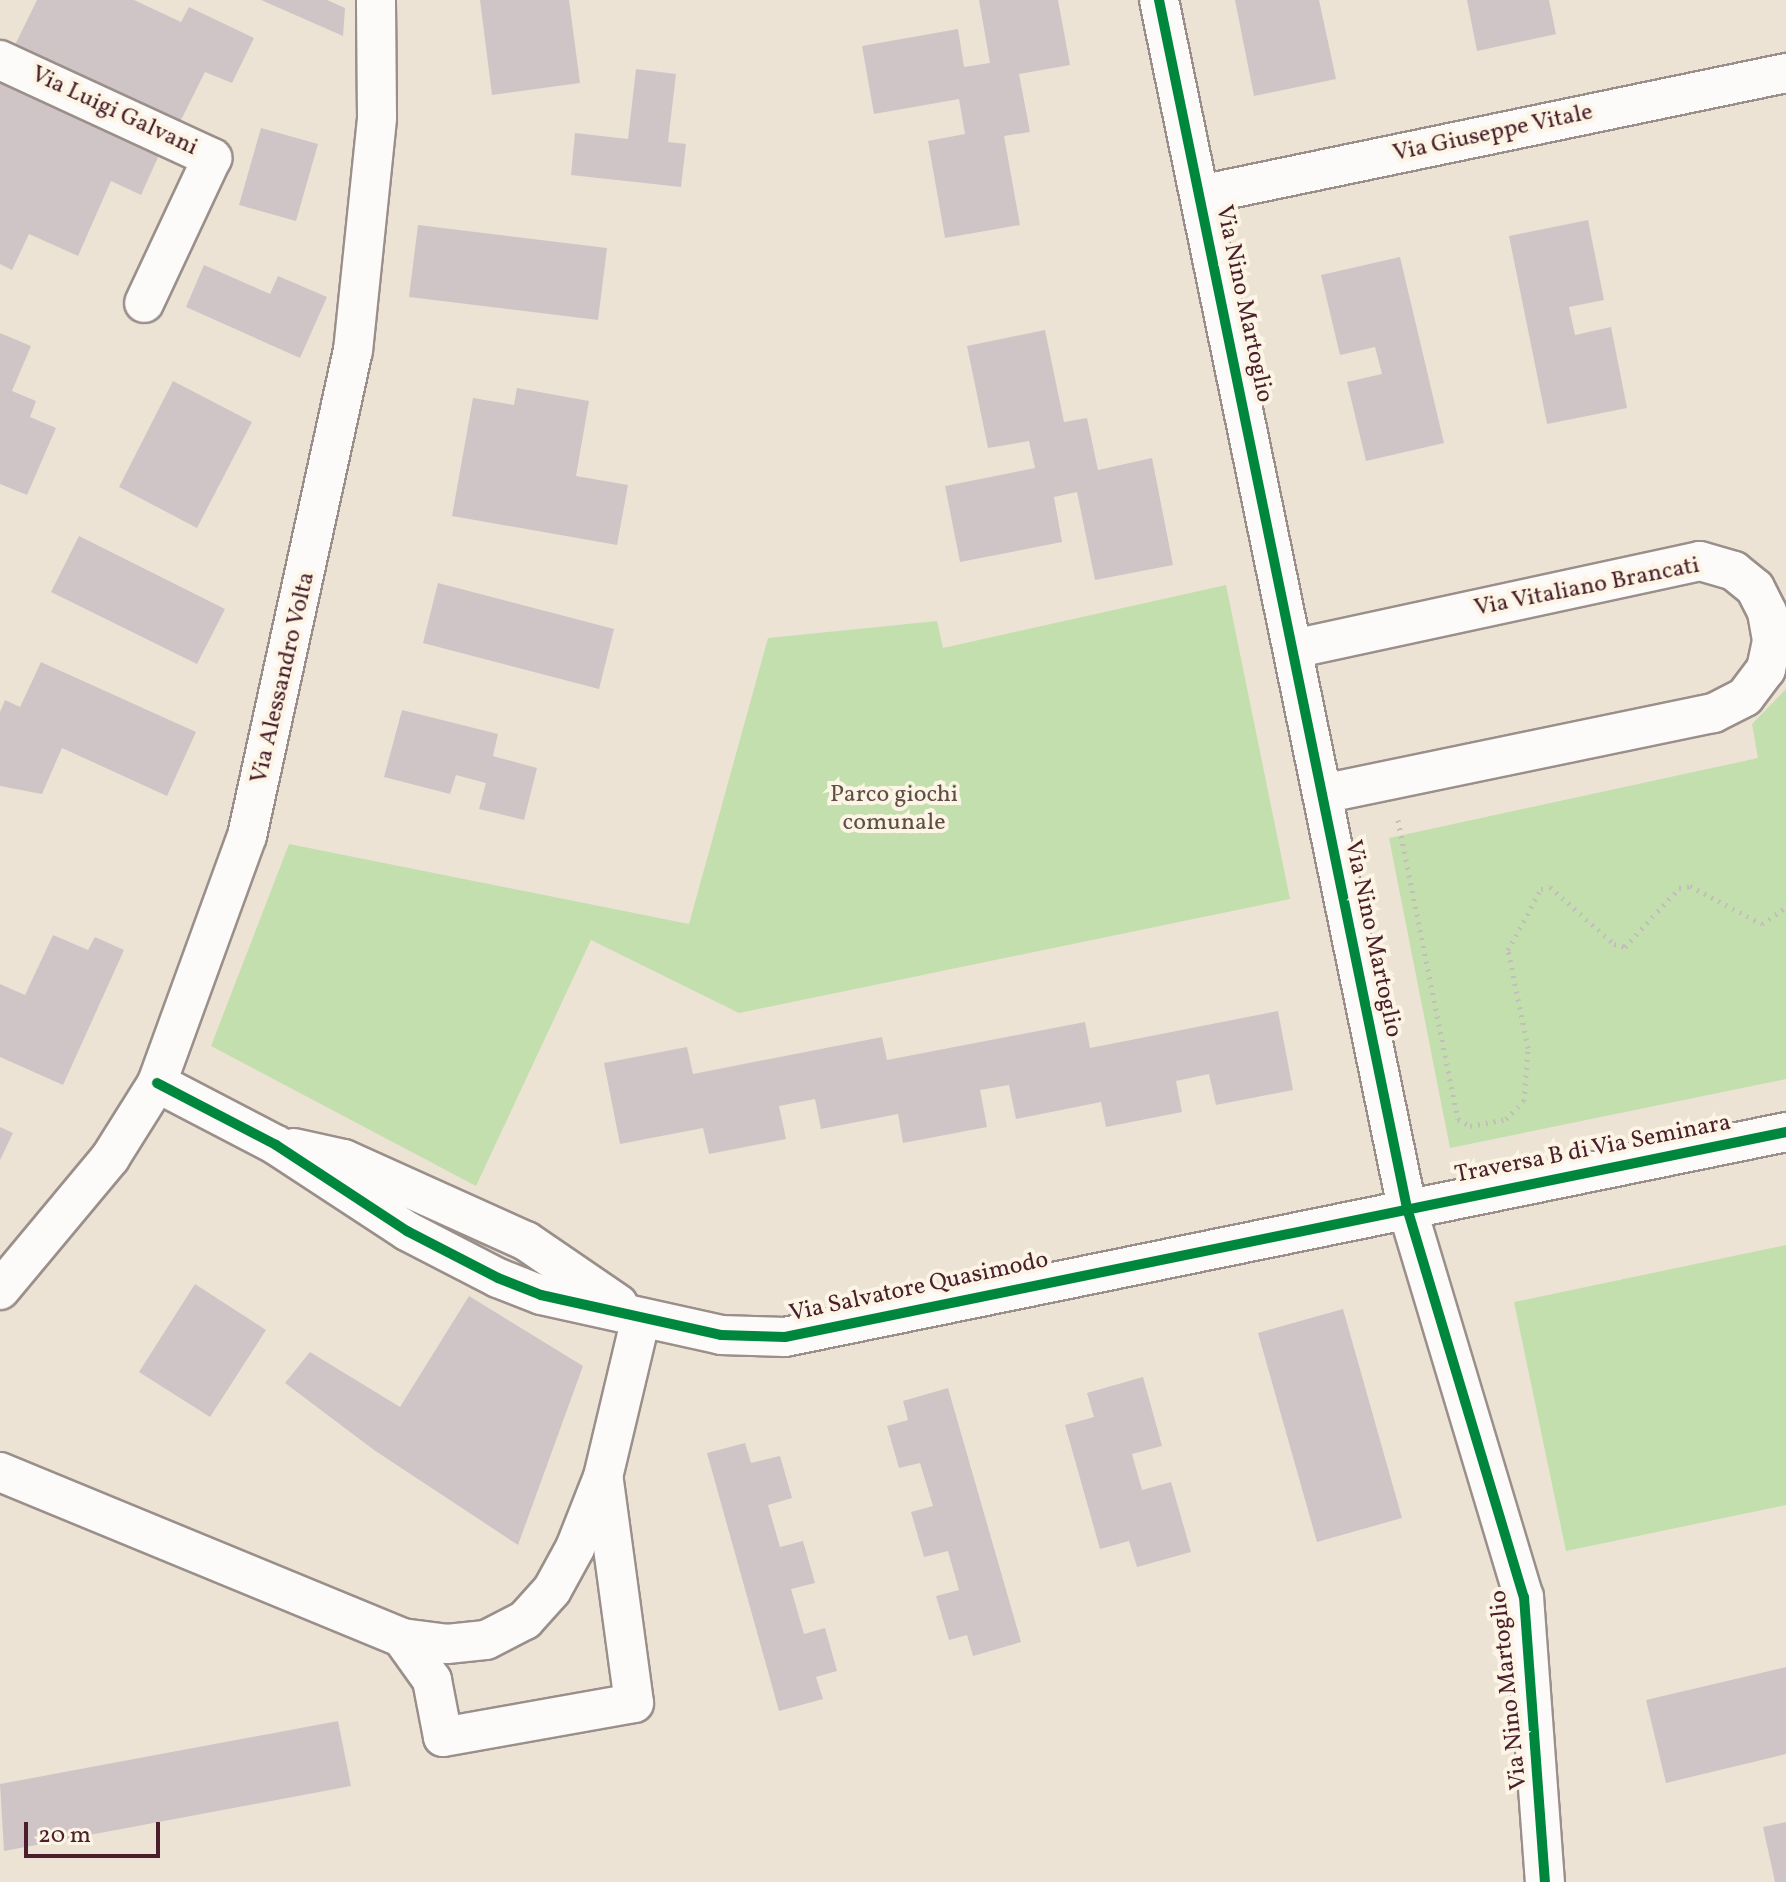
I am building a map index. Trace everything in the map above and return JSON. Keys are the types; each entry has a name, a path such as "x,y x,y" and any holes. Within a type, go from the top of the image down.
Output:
{"street":[{"name":"Via Alessandro Volta","path":"0,1290 110,1158 157,1083 247,836 350,366 377,117 376,0"},
{"name":"Via Nino Martoglio","path":"1159,0 1407,1208 1524,1597 1545,1882"},
{"name":"Via Luigi Galvani","path":"0,60 212,158 144,303"},
{"name":"Via Giuseppe Vitale","path":"1200,195 1786,73"},
{"name":"Via Vitaliano Brancati","path":"1293,649 1700,561 1734,571 1755,588 1772,641 1766,669 1745,697 1713,713 1323,794"},
{"name":"Via Salvatore Quasimodo","path":"157,1083 276,1145 407,1231 498,1278 541,1295 721,1335 785,1337 1407,1208"},
{"name":"Traversa B di Via Seminara","path":"1407,1208 1786,1132"},
{"path":"0,1472 402,1638 447,1644 486,1640 525,1620 552,1590 603,1477 641,1318"},
{"path":"402,1638 432,1680 443,1737 634,1703 603,1477"}],"path":[{"path":"1390,780 1458,1119 1470,1126 1506,1119 1524,1101 1528,1048 1508,950 1541,889 1550,887 1614,944 1625,947 1679,888 1690,886 1762,924 1786,907"}],"green space":[{"name":"Parco giochi comunale","path":"1226,585 1290,899 739,1013 591,940 476,1186 211,1046 289,844 689,924 768,638 937,621 943,648"},
{"path":"1786,689 1786,1079 1450,1148 1389,838 1758,758 1752,724"},
{"path":"1786,1245 1786,1505 1566,1551 1514,1302"}],"building":[{"path":"37,0 134,0 181,22 189,7 254,38 232,83 205,72 177,128 13,49"},
{"path":"261,0 327,0 345,8 343,36"},
{"path":"480,0 569,0 580,83 492,95"},
{"path":"979,0 1058,0 1070,65 1019,74 1030,132 1004,136 1020,225 945,238 928,141 965,134 959,99 874,114 862,46 958,29 964,67 990,63"},
{"path":"1235,0 1319,0 1336,79 1254,96"},
{"path":"1467,0 1549,0 1556,34 1477,51"},
{"path":"636,69 676,74 668,142 686,144 681,187 571,175 575,133 628,139"},
{"path":"0,83 159,155 141,195 111,181 78,256 29,234 12,270 0,264"},
{"path":"261,128 318,144 296,221 239,205"},
{"path":"1588,220 1604,300 1569,307 1575,335 1611,327 1627,408 1547,424 1509,236"},
{"path":"418,225 607,248 598,320 409,297"},
{"path":"1400,257 1444,443 1366,461 1347,382 1382,374 1375,347 1340,355 1321,275"},
{"path":"204,265 270,294 278,276 327,297 300,358 186,307"},
{"path":"1045,330 1064,422 1087,418 1098,470 1152,458 1173,565 1095,580 1077,492 1054,497 1062,542 960,562 945,486 1035,468 1029,441 988,448 967,346"},
{"path":"0,333 31,346 12,391 36,401 30,417 56,428 27,495 0,484"},
{"path":"173,381 252,422 197,528 119,487"},
{"path":"517,388 589,401 576,476 628,485 617,545 452,516 473,398 514,405"},
{"path":"79,536 225,609 197,664 51,592"},
{"path":"438,583 614,629 599,689 423,643"},
{"path":"41,662 196,732 167,796 62,748 42,794 0,786 0,712 5,700 20,707"},
{"path":"402,710 498,734 493,756 537,768 524,820 479,809 486,783 456,775 450,794 384,777"},
{"path":"53,935 88,950 95,937 124,950 63,1085 0,1057 0,984 25,995"},
{"path":"1278,1011 1293,1090 1216,1105 1209,1074 1176,1081 1182,1112 1106,1127 1101,1102 1016,1119 1009,1085 980,1090 987,1127 903,1143 898,1114 821,1129 815,1099 779,1106 786,1139 709,1154 703,1128 620,1144 604,1063 687,1047 693,1074 882,1037 887,1060 1085,1022 1090,1048"},
{"path":"0,1127 13,1133 0,1160"},
{"path":"195,1284 266,1330 210,1417 139,1372"},
{"path":"469,1296 583,1366 518,1545 374,1450 285,1383 310,1352 400,1407"},
{"path":"1343,1309 1402,1518 1317,1542 1258,1333"},
{"path":"1143,1377 1162,1446 1132,1454 1142,1490 1171,1482 1191,1552 1137,1567 1129,1541 1100,1549 1065,1425 1094,1417 1087,1393"},
{"path":"948,1388 1021,1642 973,1656 967,1635 949,1640 936,1596 959,1590 948,1551 924,1557 911,1512 933,1506 920,1463 899,1468 887,1426 908,1420 903,1401"},
{"path":"745,1443 751,1463 780,1456 792,1498 768,1505 780,1547 803,1541 815,1583 791,1589 804,1634 825,1628 837,1671 816,1677 823,1699 779,1711 707,1453"},
{"path":"1786,1667 1786,1754 1666,1783 1646,1700"},
{"path":"338,1721 351,1786 4,1851 0,1784"},
{"path":"1786,1822 1786,1882 1775,1882 1763,1827"}],"cycle path":[{"path":"1159,0 1407,1208 1524,1597 1545,1882"},
{"path":"157,1083 276,1145 407,1231 498,1278 541,1295 721,1335 785,1337 1786,1132"}]}
